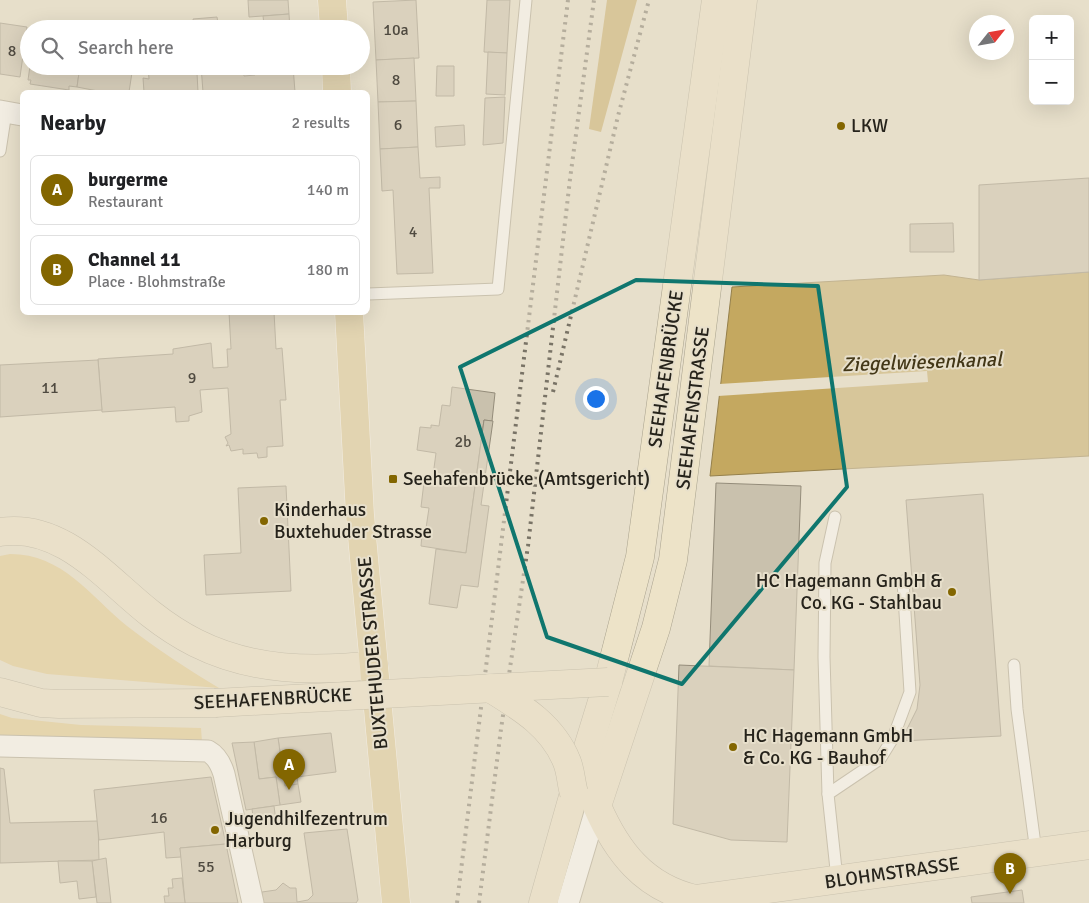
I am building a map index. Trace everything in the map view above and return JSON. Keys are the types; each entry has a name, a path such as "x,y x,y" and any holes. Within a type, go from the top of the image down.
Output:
{"main road":[{"path":"332,0 333,20"},
{"name":"SEEHAFENBRÜCKE","path":"543,903 608,682 640,557 716,0"},
{"name":"SEEHAFENSTRASSE","path":"597,806 656,628 673,560 743,0"},
{"path":"336,75 337,90"},
{"name":"BUXTEHUDER STRASSE","path":"349,315 360,515 396,903"},
{"path":"0,532 10,531 36,534 65,545 81,555 173,630 222,654 271,667 317,670 374,665"},
{"name":"SEEHAFENBRÜCKE","path":"0,692 34,701 58,704 215,703 608,682"},
{"path":"490,688 525,709 545,728 567,763 574,793"},
{"name":"BLOHMSTRASSE","path":"597,806 612,838 632,865 666,889 690,901 723,900 837,880 1089,845"}],"street":[{"path":"0,746 208,751 213,754 221,764 224,774 253,903"},
{"path":"568,903 597,806"}],"lane":[{"path":"370,294 498,289 526,0"},
{"path":"0,151 10,112"},
{"path":"835,517 825,563 824,657 828,794 837,880"},
{"path":"828,794 880,759 893,738 910,692 903,581"},
{"path":"1014,665 1017,708 1036,852"}],"highlighted area":[{"path":"636,280 818,286 847,487 682,684 547,637 460,367"}],"shaded area":[{"path":"607,0 637,0 601,132 589,129"},
{"path":"10,554 29,556 61,569 88,590 127,626 195,674 219,688 47,674 13,666 0,660 0,556"},
{"path":"0,714 12,718 81,725 201,728 202,742 0,737"}],"water":[{"name":"Ziegelwiesenkanal","path":"1089,272 1089,456 710,476 732,287 944,275 979,280"}],"pier":[{"path":"927,371 928,382 718,396 719,384"}],"building":[{"path":"248,0 288,0 289,14 249,17"},
{"path":"416,0 419,58 376,60 373,2"},
{"path":"487,0 510,0 507,53 484,52"},
{"path":"289,14 289,20 264,20 263,16"},
{"path":"217,17 218,20 193,20"},
{"path":"0,23 20,26 20,77 0,74"},
{"path":"488,52 507,53 505,95 486,94"},
{"path":"414,58 416,101 378,102 376,60"},
{"path":"437,66 454,66 454,96 436,96"},
{"path":"29,75 79,75 77,87 69,86 69,90 30,84 31,80 28,80"},
{"path":"79,75 132,75 129,90 93,90 77,87"},
{"path":"149,75 197,75 198,90 144,90 143,78 149,79"},
{"path":"202,75 294,75 295,90 203,90"},
{"path":"505,97 503,143 483,145 485,98"},
{"path":"416,101 418,147 380,149 378,102"},
{"path":"464,125 465,145 436,147 435,127"},
{"path":"418,147 420,178 440,177 440,188 429,188 433,273 397,274 393,190 382,191 380,149"},
{"path":"1089,178 1089,272 979,280 979,185"},
{"path":"953,223 954,252 910,252 910,224"},
{"path":"229,315 274,315 276,349 282,348 286,400 280,400 283,446 267,447 267,457 258,458 257,453 243,454 243,449 231,451 229,445 226,446 228,443 225,437 231,434 228,388 200,390 202,412 189,416 189,421 176,422 175,407 102,412 98,359 173,354 173,349 211,343 213,368 228,367 227,349 231,349"},
{"path":"98,360 102,410 0,417 0,365"},
{"path":"452,387 495,393 492,421 484,420 466,553 421,546 422,534 425,535 429,508 421,507 424,482 432,483 436,453 417,450 420,427 431,428 431,425 439,426 442,405 450,406"},
{"path":"484,420 493,421 481,505 489,506 478,587 461,585 457,608 429,604 436,549 466,553"},
{"name":"HC Hagemann GmbH & Co. KG - Bauhof","path":"716,483 801,486 794,670 709,666"},
{"name":"Kinderhaus Buxtehuder Strasse","path":"286,486 291,591 206,595 204,555 241,553 238,488"},
{"name":"HC Hagemann GmbH & Co. KG - Stahlbau","path":"983,494 1001,736 901,741 917,709 920,685 906,500"},
{"name":"HC Hagemann GmbH & Co. KG - Bauhof","path":"679,665 794,670 787,842 731,840 673,824"},
{"path":"331,733 336,772 297,777 298,784 285,786 278,738"},
{"path":"278,738 285,786 298,784 301,802 280,805 276,777 259,779 254,742"},
{"path":"254,742 259,779 276,777 280,805 246,810 232,743"},
{"path":"0,768 4,769 10,823 98,821 99,860 0,863"},
{"path":"211,777 226,844 180,848 181,857 166,858 164,832 99,840 94,790"},
{"path":"274,806 276,821 254,824 252,809"},
{"path":"347,829 358,900 356,903 263,903 262,892 276,890 283,883 290,888 296,888 297,902 308,900 313,895 304,833"},
{"path":"226,844 238,903 185,903 180,848"},
{"path":"106,858 111,903 97,903 92,861"},
{"path":"58,861 92,861 96,897 79,899 77,881 60,883"},
{"path":"182,878 185,903 165,903 164,896 169,896 168,888 173,888 172,879"},
{"path":"1022,890 1024,903 972,903 971,897"}],"railway":[{"path":"457,903 568,0"},
{"path":"479,903 501,729 528,546 570,179 594,0"},
{"path":"553,392 618,116 649,0"}],"place":[{"name":"LKW","path":"841,126"},
{"name":"Seehafenbrücke (Amtsgericht)","path":"393,479"},
{"name":"Kinderhaus Buxtehuder Strasse","path":"264,521"},
{"name":"HC Hagemann GmbH & Co. KG - Stahlbau","path":"952,592"},
{"name":"HC Hagemann GmbH & Co. KG - Bauhof","path":"733,747"},
{"name":"burgerme","path":"289,790"},
{"name":"Jugendhilfezentrum Harburg","path":"215,830"},
{"name":"Channel 11","path":"1010,894"}]}
